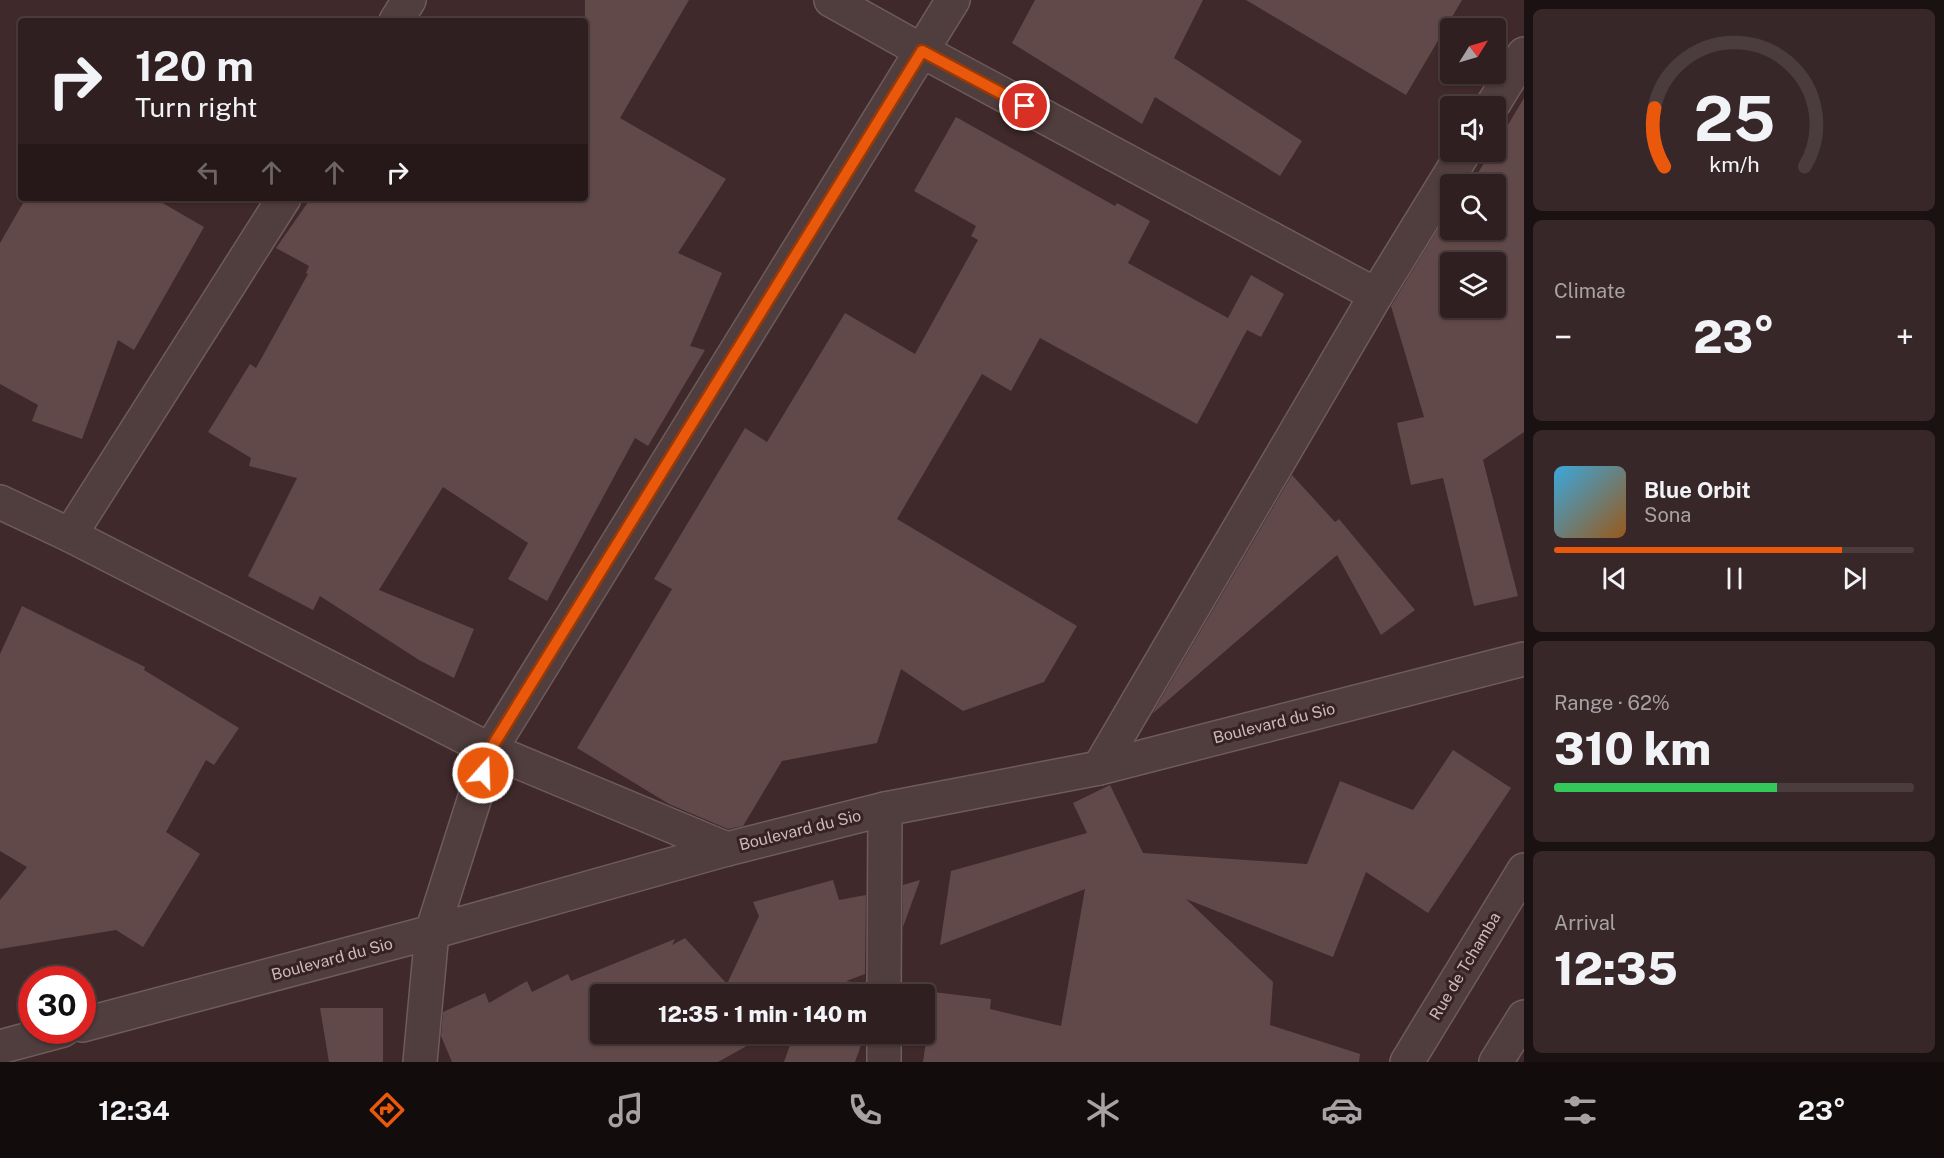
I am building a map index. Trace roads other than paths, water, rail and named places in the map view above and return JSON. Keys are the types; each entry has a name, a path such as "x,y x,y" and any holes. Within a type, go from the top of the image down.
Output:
{"street":[{"path":"398,18 409,0"},
{"path":"831,0 1376,295"},
{"path":"420,1062 432,932 490,750 953,0"},
{"path":"1498,96 1524,54"},
{"path":"1099,768 1376,295 1458,162"},
{"path":"70,535 282,201"},
{"path":"0,502 70,535 490,750 727,849"},
{"name":"Boulevard du Sio","path":"96,1021 432,932 727,849 885,809 1099,768 1524,659"},
{"path":"884,984 885,809"},
{"name":"Rue de Tchamba","path":"1407,1062 1524,870"},
{"path":"1496,1062 1524,1017"},
{"path":"0,1047 18,1042"},
{"path":"884,1044 884,1062"}]}
